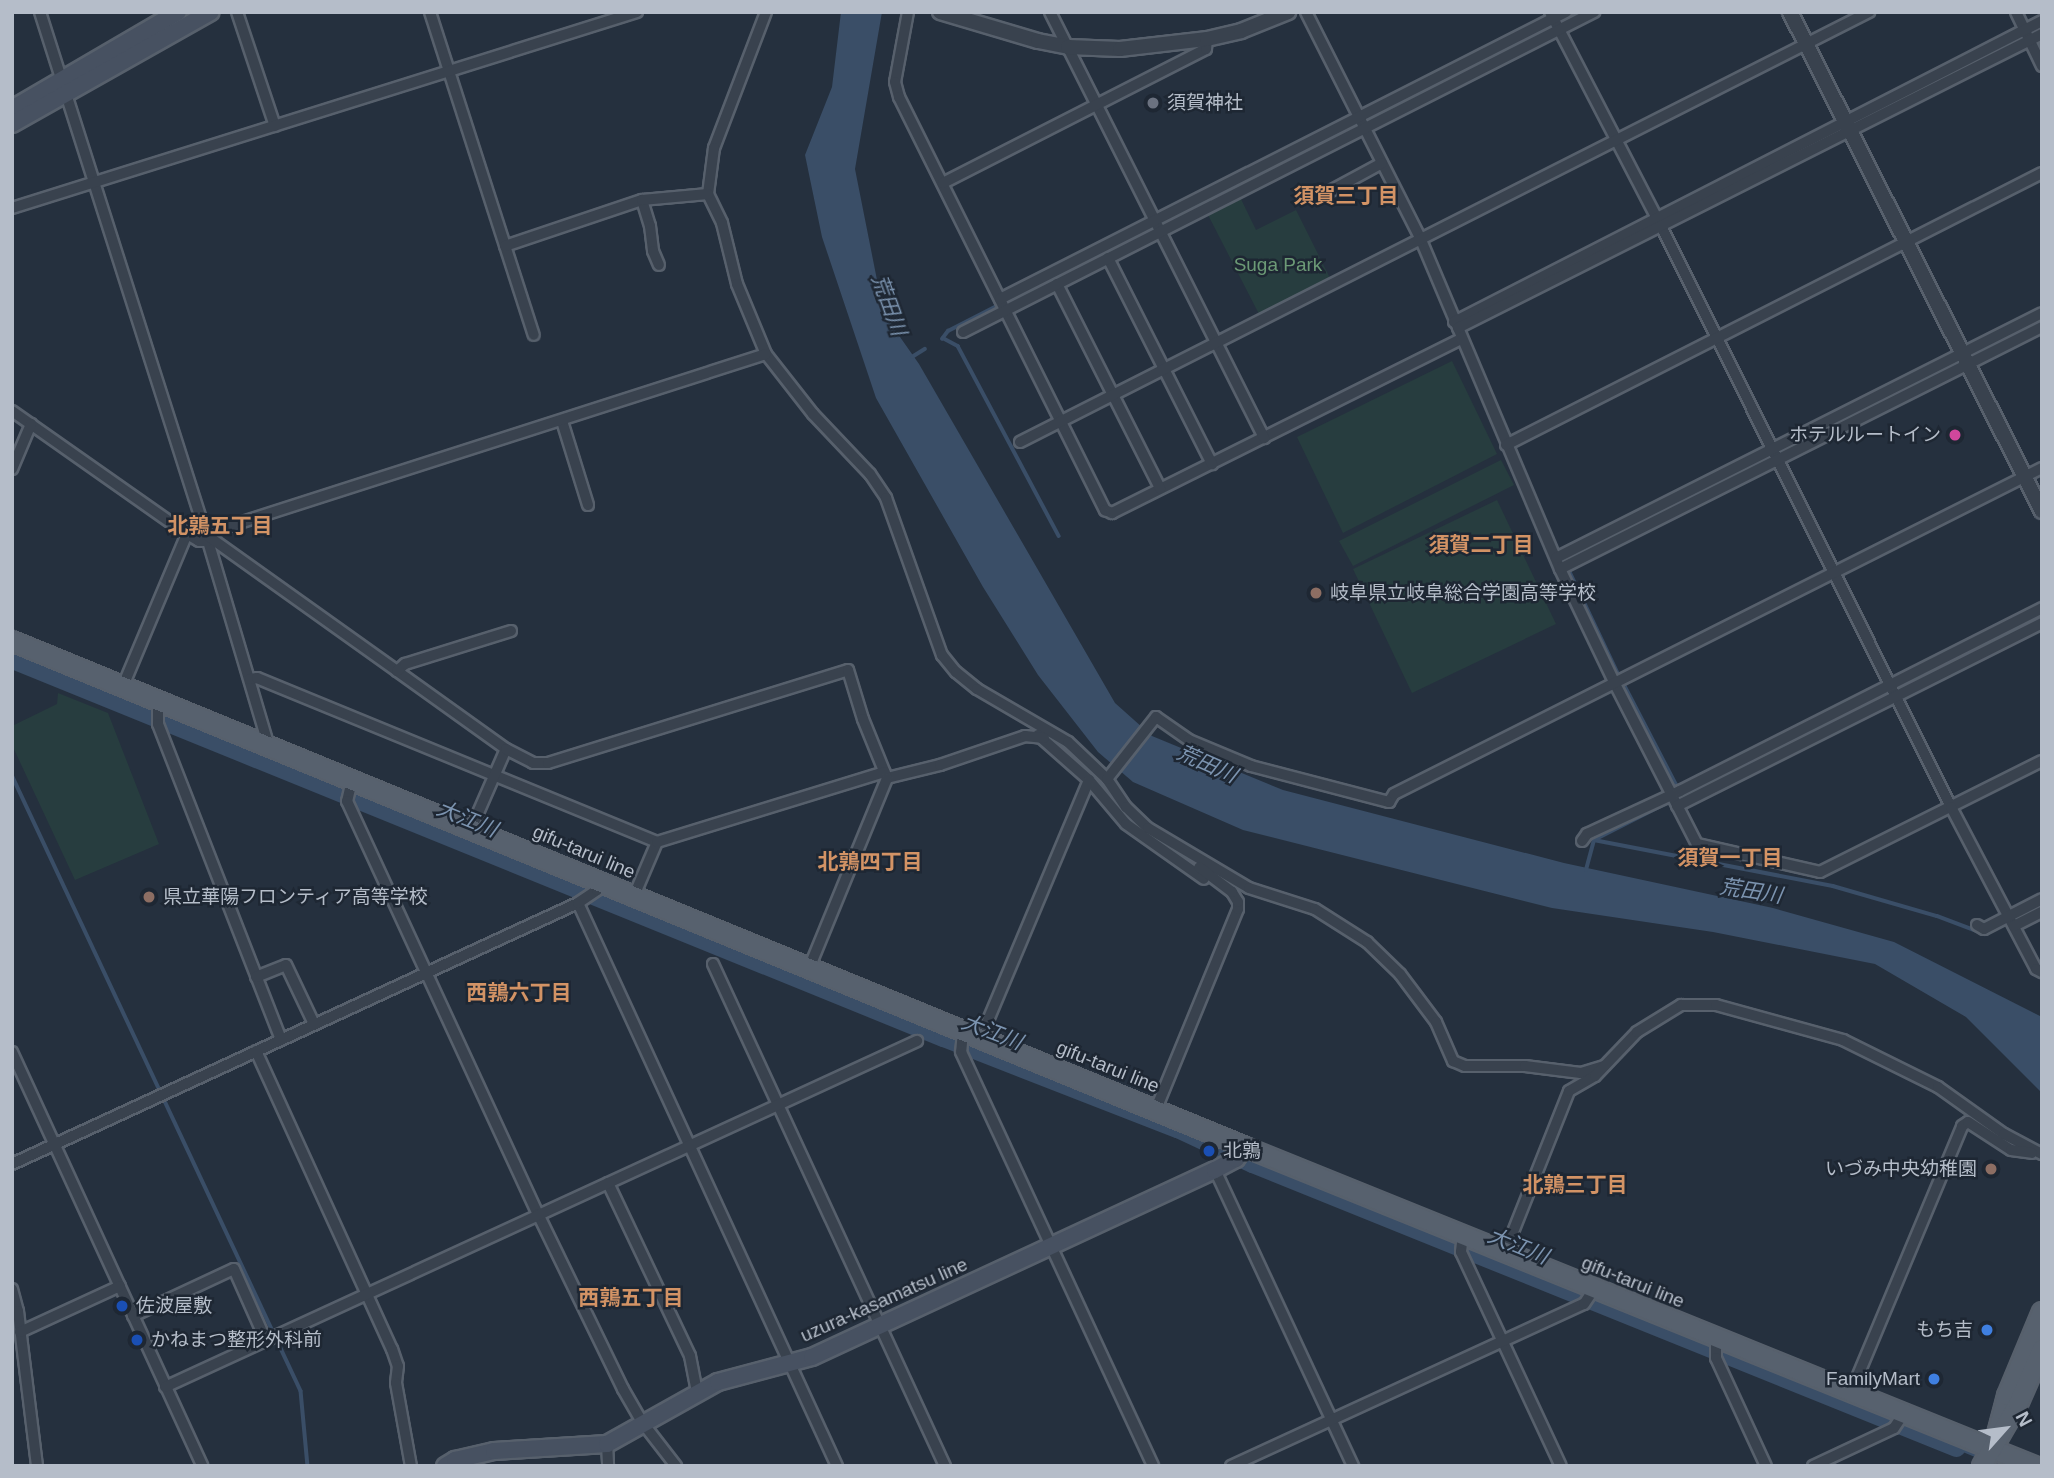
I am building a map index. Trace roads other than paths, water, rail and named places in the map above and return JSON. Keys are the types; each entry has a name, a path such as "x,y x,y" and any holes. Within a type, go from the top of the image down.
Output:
{"main road":[{"path":"12,124 178,12"},
{"path":"12,109 64,87 211,12"},
{"name":"gifu-tarui line","path":"12,641 122,686 157,704 269,747 350,784 471,829 596,890 634,896 810,967 963,1035 981,1037 1156,1109 1241,1153 1462,1242 1504,1252 1589,1296 1851,1392 1900,1420 1993,1449 2034,1466"},
{"name":"uzura-kasamatsu line","path":"445,1466 455,1460 494,1451 607,1444 642,1422 718,1382 812,1357 1215,1170 1241,1153"},
{"path":"1993,1449 2007,1396 2042,1312"},
{"path":"1982,1466 2018,1404 2042,1349"}],"street":[{"path":"40,12 206,537 269,747"},
{"path":"237,12 275,126"},
{"path":"430,12 534,335"},
{"path":"12,208 637,12"},
{"path":"766,12 714,148 708,194 722,223 740,295 766,354 813,414 861,463 886,498 942,655 956,672 977,688 1068,742 1084,757 1111,775 1126,807 1148,828 1188,854 1250,888 1315,909 1367,942 1400,974 1436,1022 1453,1061 1465,1066 1525,1066 1581,1073 1604,1066"},
{"path":"908,12 895,82 899,97 1105,510 1112,513 1264,439 1458,330 1659,222 1849,126 2042,34"},
{"path":"940,12 1068,47 1120,49 1207,39 1241,31 1288,12"},
{"path":"1050,12 1264,439"},
{"path":"1306,12 1421,240 1558,564 1615,684 1697,844 1820,872 2042,761"},
{"path":"962,332 1108,258 1157,226 1359,116 1552,15 1566,12"},
{"path":"1000,299 1365,128 1594,12"},
{"path":"1790,12 2042,511"},
{"path":"1020,442 1807,46 1869,12"},
{"path":"2016,12 2042,66"},
{"path":"1552,15 1615,142 1659,222 1716,341 1951,807 2036,969 2042,972"},
{"path":"1849,126 2042,21"},
{"path":"943,183 1206,49 1207,39"},
{"path":"1323,195 1382,163"},
{"path":"1507,445 1907,244 2042,173"},
{"path":"505,246 642,200 708,194"},
{"path":"642,200 650,226 653,251 659,265"},
{"path":"1108,258 1212,464"},
{"path":"1057,284 1160,488"},
{"path":"1558,564 1965,359 2042,313"},
{"path":"1965,359 2042,327"},
{"path":"12,411 199,541 766,354"},
{"path":"562,421 588,505"},
{"path":"12,468 31,424"},
{"path":"1111,775 1156,717 1189,740 1251,766 1390,802 1394,794 2042,468"},
{"path":"122,686 187,534"},
{"path":"206,537 506,749 533,764 548,763 848,670 863,719 885,775 810,967"},
{"path":"1582,841 1587,834 2042,608"},
{"path":"1677,806 2042,623"},
{"path":"397,671 405,664 511,631"},
{"path":"250,679 257,678 657,842 885,775 940,765 1025,736 1038,735 1059,748 1084,757"},
{"path":"157,704 158,721 281,1040"},
{"path":"1038,735 1089,780 1126,824 1235,898"},
{"path":"471,829 506,749"},
{"path":"981,1037 1089,780"},
{"path":"350,784 347,801 538,1214 642,1422 677,1466"},
{"path":"634,896 657,842"},
{"path":"1156,1109 1238,909 1235,898 1192,861 1188,854"},
{"path":"12,1164 578,903 596,890"},
{"path":"2011,921 2042,899"},
{"path":"578,903 837,1466"},
{"path":"1978,925 1984,929 2042,912"},
{"path":"713,964 945,1466"},
{"path":"256,977 286,965 314,1024"},
{"path":"1504,1252 1569,1091 1585,1084 1637,1032 1658,1016 1681,1004 1716,1005 1843,1040 1938,1087 2004,1134 2042,1154"},
{"path":"963,1035 961,1052 1153,1466"},
{"path":"165,1387 917,1041"},
{"path":"256,1051 368,1294 398,1366 396,1383 411,1466"},
{"path":"12,1052 202,1466"},
{"path":"1851,1392 1962,1126 1968,1122 2011,1150 2042,1154"},
{"path":"1215,1170 1353,1466"},
{"path":"608,1183 690,1356 697,1392"},
{"path":"1462,1242 1502,1342 1561,1466"},
{"path":"133,1316 234,1269 266,1341"},
{"path":"20,1332 120,1286"},
{"path":"12,1289 37,1466"},
{"path":"1231,1466 1502,1342 1589,1296"},
{"path":"1716,1341 1716,1358 1766,1466"},
{"path":"1813,1466 1900,1420"},
{"path":"607,1444 608,1466"}],"water":[{"name":"荒田川","path":"841,12 882,12 855,169 878,285 893,327 919,364 1115,703 1152,736 1283,790 1564,863 1773,908 1894,942 2042,1017 2042,1093 1966,1017 1875,964 1713,932 1552,908 1243,830 1133,782 1098,752 1038,675 983,587 876,398 822,237 805,155 832,87"}],"waterway":[{"path":"1562,21 1579,12"},
{"path":"1367,120 1553,26"},
{"path":"1333,137 1356,125"},
{"path":"1163,223 1310,148"},
{"path":"1008,301 1153,228"},
{"path":"942,339 948,331 999,305"},
{"path":"1975,354 2042,320"},
{"path":"943,338 958,346 1059,536"},
{"path":"912,357 925,349"},
{"path":"1789,448 1956,364"},
{"path":"1569,570 1618,673"},
{"path":"1902,685 2042,615"},
{"name":"大江川","path":"12,659 943,1037 1177,1128 1252,1163 1956,1447"},
{"path":"1625,686 1678,788"},
{"path":"1774,749 1885,694"},
{"path":"12,775 301,1391 308,1466"},
{"path":"1586,870 1594,840 1665,804"},
{"name":"荒田川","path":"1594,840 1833,886 1937,916 1985,934 1989,932"},
{"path":"2017,918 2042,905"},
{"path":"1956,1447 1981,1457"},
{"path":"1992,1461 2003,1466"}],"place":[{"name":"須賀神社","path":"1153,103"},
{"name":"ホテルルートイン","path":"1955,435"},
{"name":"岐阜県立岐阜総合学園高等学校","path":"1316,593"},
{"name":"県立華陽フロンティア高等学校","path":"149,897"},
{"name":"北鶉","path":"1209,1151"},
{"name":"いづみ中央幼稚園","path":"1991,1169"},
{"name":"佐波屋敷","path":"122,1306"},
{"name":"もち吉","path":"1987,1330"},
{"name":"かねまつ整形外科前","path":"137,1340"},
{"name":"FamilyMart","path":"1934,1379"}],"district":[{"name":"須賀三丁目","path":"1346,196"},
{"name":"北鶉五丁目","path":"220,526"},
{"name":"須賀二丁目","path":"1481,545"},
{"name":"須賀一丁目","path":"1730,858"},
{"name":"北鶉四丁目","path":"870,862"},
{"name":"西鶉六丁目","path":"519,993"},
{"name":"北鶉三丁目","path":"1575,1185"},
{"name":"西鶉五丁目","path":"631,1298"}],"park label":[{"name":"Suga Park","path":"1278,265"}]}
